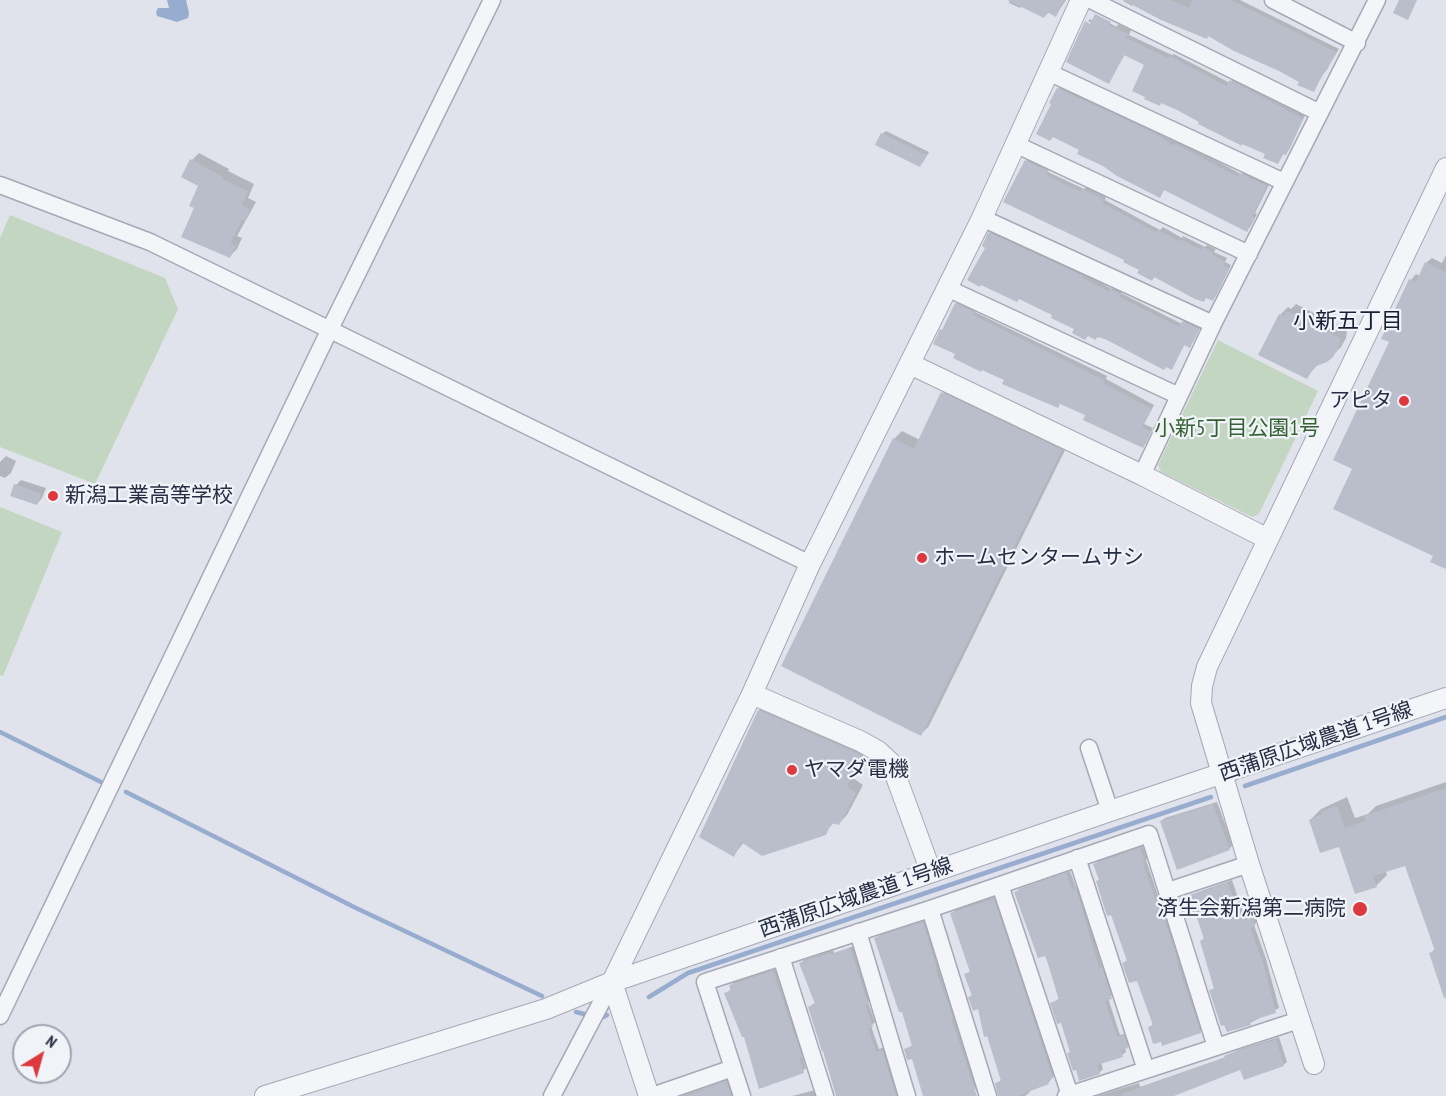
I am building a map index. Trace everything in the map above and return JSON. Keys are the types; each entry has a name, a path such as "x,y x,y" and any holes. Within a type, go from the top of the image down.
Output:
{"street":[{"path":"0,1016 330,329 492,0"},
{"path":"552,1096 612,982 753,694 810,564 982,218 1081,0"},
{"path":"1091,0 1320,113"},
{"path":"1273,0 1357,43"},
{"path":"1142,475 1213,324 1377,0"},
{"path":"1048,72 1284,182"},
{"path":"1015,144 1249,254"},
{"path":"1314,1064 1248,864 1201,703 1202,686 1207,667 1446,168"},
{"path":"0,185 150,242 810,564"},
{"path":"982,218 1213,324"},
{"path":"947,288 1179,396"},
{"path":"910,364 1142,475 1268,539"},
{"path":"753,694 879,751 891,763 931,872"},
{"name":"西蒲原広域農道 1号線","path":"265,1096 546,1009 612,982 1446,698"},
{"path":"1089,748 1110,811"},
{"path":"742,1096 705,982 930,909 1149,834 1216,1047"},
{"path":"1077,858 1146,1070"},
{"path":"1168,891 1248,864"},
{"path":"1000,885 1068,1095 1299,1020"},
{"path":"930,909 988,1096"},
{"path":"858,932 907,1096"},
{"path":"781,957 825,1096"},
{"path":"612,982 650,1096 733,1068"}],"green space":[{"name":"新潟工業高等学校","path":"10,215 165,278 178,309 95,484 0,447 0,238"},
{"name":"小新5丁目公園1号","path":"1218,340 1318,391 1259,514 1252,517 1161,472 1158,465"},
{"path":"0,507 62,532 3,676 0,675"}],"water":[{"path":"167,0 186,0 188,18 177,22 157,16 158,8 169,8"}],"building":[{"path":"1007,0 1064,0 1056,17 1047,12 1044,18"},
{"path":"1123,0 1171,0 1189,8 1193,0 1231,0 1336,52 1314,92 1297,85 1299,82 1279,71 1234,51 1208,36 1207,39 1161,20"},
{"path":"1399,0 1417,0 1408,20 1393,13"},
{"path":"1095,14 1111,22 1109,25 1128,34 1126,38 1168,58 1170,56 1226,86 1230,80 1303,119 1286,155 1283,154 1278,164 1263,158 1265,154 1242,144 1242,146 1198,124 1199,122 1177,110 1144,99 1145,97 1132,91 1144,65 1124,55 1109,84 1066,62 1085,21 1090,24"},
{"path":"1057,88 1154,133 1174,146 1175,144 1238,177 1239,173 1267,186 1247,232 1164,190 1160,198 1077,154 1079,150 1053,137 1050,141 1036,134"},
{"path":"881,133 926,155 920,167 875,145"},
{"path":"190,159 223,177 222,179 248,191 242,205 250,209 230,244 236,246 230,258 181,237 194,208 189,206 198,186 181,177"},
{"path":"1025,160 1048,171 1046,175 1104,200 1102,203 1157,233 1158,230 1201,250 1203,247 1225,262 1223,265 1229,269 1213,301 1206,298 1204,302 1195,299 1154,277 1152,281 1137,273 1139,270 1123,262 1124,260 1003,202"},
{"path":"988,232 1083,276 1082,278 1109,292 1110,289 1120,294 1119,297 1179,327 1182,321 1199,329 1190,348 1184,345 1172,370 1166,367 1164,370 1105,339 1097,337 1096,340 1088,336 1085,340 1072,333 1074,329 1051,318 1052,315 1019,299 1017,302 967,280 985,248 982,246"},
{"name":"アピタ","path":"1425,262 1446,273 1446,569 1430,562 1433,556 1333,509 1352,469 1333,460 1389,342 1381,339 1409,279 1416,282"},
{"path":"955,303 974,312 973,315 1104,380 1103,383 1152,409 1142,427 1151,432 1143,448 1083,420 1085,415 1060,404 1058,408 1002,384 1004,380 953,358 955,354 933,344"},
{"path":"1287,311 1340,338 1339,347 1333,357 1314,367 1307,379 1258,355 1279,314 1284,316"},
{"name":"ホームセンタームサシ","path":"941,392 1062,450 921,736 781,666 893,438 914,449"},
{"path":"14,484 41,494 37,505 10,496"},
{"name":"ヤマダ電機","path":"758,710 861,755 847,786 856,793 839,825 831,823 826,835 762,856 741,842 734,857 699,837"},
{"path":"1446,788 1446,998 1444,998 1429,953 1435,951 1405,866 1373,876 1377,887 1355,894 1339,847 1320,853 1309,820 1337,806 1345,828 1366,821 1364,816"},
{"path":"1213,804 1230,850 1177,870 1160,821"},
{"path":"1140,848 1145,863 1143,864 1161,915 1163,915 1201,1033 1162,1046 1161,1042 1153,1044 1148,1027 1153,1025 1137,981 1129,983 1122,963 1127,961 1111,915 1107,916 1093,864"},
{"path":"1066,873 1072,890 1076,888 1099,968 1102,967 1112,999 1105,1001 1117,1037 1124,1035 1128,1048 1121,1050 1123,1057 1097,1065 1100,1074 1079,1081 1067,1053 1070,1052 1061,1023 1057,1024 1050,1003 1059,1000 1048,964 1045,956 1038,958 1014,892"},
{"path":"1228,882 1240,917 1251,913 1255,926 1250,928 1263,963 1276,1013 1250,1021 1251,1025 1227,1032 1224,1025 1221,1026 1209,990 1214,989 1200,941 1204,939 1195,912 1190,914 1185,898"},
{"path":"994,899 1053,1078 1047,1081 1049,1084 1017,1096 998,1096 995,1083 1001,1081 987,1036 984,1037 978,1009 973,1011 968,997 972,996 964,974 970,972 950,913"},
{"path":"923,922 937,969 935,969 977,1096 923,1096 912,1059 907,1060 904,1049 912,1046 902,1012 899,1012 874,938"},
{"path":"850,948 868,1004 865,1005 873,1027 868,1028 876,1052 882,1050 896,1096 836,1096 808,1007 815,1004 799,963"},
{"path":"773,971 802,1057 799,1058 804,1073 759,1089 744,1037 742,1037 724,993 731,991 729,985"},
{"path":"1276,1040 1284,1066 1244,1080 1240,1070 1174,1096 1122,1096 1122,1094 1225,1058 1224,1056 1234,1052"},
{"path":"726,1081 731,1096 688,1096 700,1091"}],"waterway":[{"path":"1245,786 1446,717"},
{"path":"0,732 101,782"},
{"path":"126,792 356,908 542,996"},
{"path":"649,997 688,973 1211,797"},
{"path":"576,1012 584,1014"},
{"path":"599,1019 607,1015"}],"place":[{"name":"アピタ","path":"1404,401"},
{"name":"新潟工業高等学校","path":"53,496"},
{"name":"ホームセンタームサシ","path":"922,558"},
{"name":"ヤマダ電機","path":"792,770"},
{"name":"済生会新潟第二病院","path":"1360,909"}],"district":[{"name":"小新五丁目","path":"1348,322"}]}
